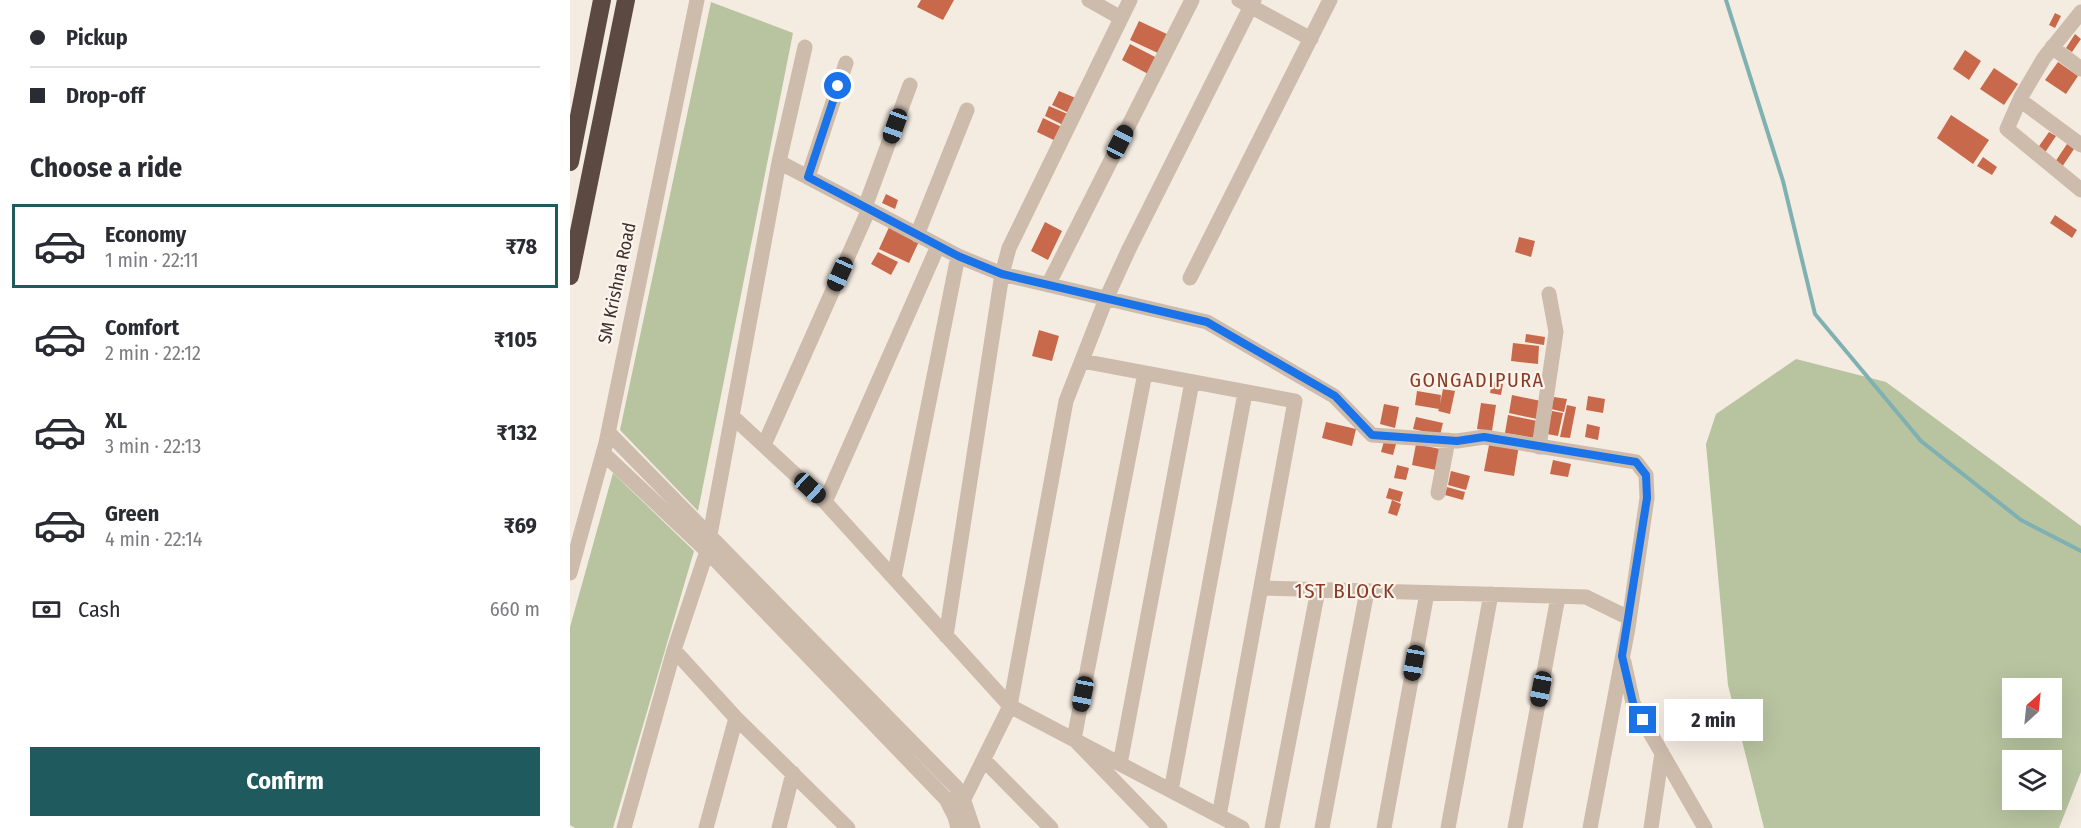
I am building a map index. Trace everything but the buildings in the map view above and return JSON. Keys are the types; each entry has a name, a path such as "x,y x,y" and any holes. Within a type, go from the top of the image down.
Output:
{"highway":[{"path":"570,162 602,0"},
{"path":"570,276 626,0"}],"street":[{"name":"SM Krishna Road","path":"570,573 608,432 697,0"},
{"path":"1089,0 1121,18"},
{"path":"946,636 1002,274 1009,248 1130,0"},
{"path":"1048,285 1192,0"},
{"path":"1190,278 1330,0"},
{"path":"956,823 964,801 1010,706 1066,401 1106,298 1248,2 1311,39"},
{"path":"2081,12 2048,53 2020,100 2007,129 2081,190"},
{"path":"624,828 675,650 707,551 779,162 805,47"},
{"path":"2048,53 2081,69"},
{"path":"808,177 846,63"},
{"path":"764,445 867,208 910,85"},
{"path":"2020,100 2081,145"},
{"path":"917,235 967,110"},
{"path":"779,162 938,246 1002,274 1207,322 1335,396 1372,435 1448,440 1484,437 1636,462 1646,475 1647,498 1629,618 1590,828"},
{"path":"825,502 938,246"},
{"path":"894,577 958,256"},
{"path":"1539,447 1556,332 1550,294"},
{"path":"1082,361 1295,401 1219,816"},
{"path":"1074,740 1145,373"},
{"path":"1120,764 1192,382"},
{"path":"1172,791 1245,393"},
{"path":"732,416 825,502 1010,706 1242,828"},
{"path":"608,432 956,787 964,801 973,828"},
{"path":"1438,493 1448,440"},
{"path":"603,453 707,551 946,799 956,823"},
{"path":"1261,588 1586,597 1629,618"},
{"path":"1272,828 1318,590"},
{"path":"1322,828 1366,591"},
{"path":"1384,828 1427,593"},
{"path":"1448,828 1491,594"},
{"path":"1515,828 1558,597"},
{"path":"675,650 736,718 844,826"},
{"path":"1622,656 1633,703 1705,828"},
{"path":"706,828 736,718"},
{"path":"1074,740 1160,828"},
{"path":"1651,828 1662,753"},
{"path":"984,760 1051,828"},
{"path":"779,828 794,774"}],"green space":[{"path":"711,2 793,33 698,511 620,430"},
{"path":"1796,359 1886,382 2081,526 2081,772 2059,828 1764,828 1728,685 1706,444 1716,414"},
{"path":"613,473 694,551 613,828 575,828 570,825 570,627"}],"waterway":[{"path":"1726,0 1783,181 1815,314 1921,441 2021,520 2081,551"}],"district":[{"name":"GONGADIPURA","path":"1477,380"},
{"name":"1ST BLOCK","path":"1345,591"}],"route":[{"path":"838,86 808,177 958,256 1002,274 1207,322 1335,396 1372,435 1457,441 1484,437 1636,462 1646,475 1647,498 1622,656 1633,703 1643,720"}]}
